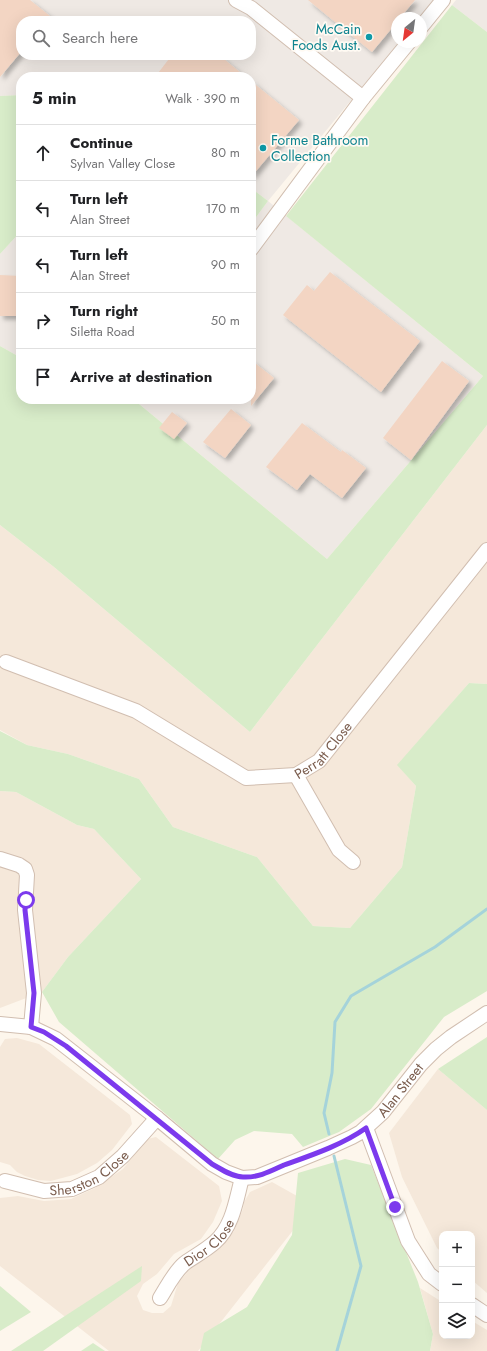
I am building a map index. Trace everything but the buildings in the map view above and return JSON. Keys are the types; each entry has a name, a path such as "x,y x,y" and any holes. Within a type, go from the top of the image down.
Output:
{"street":[{"path":"236,0 252,8 363,98"},
{"path":"427,20 443,0"},
{"path":"256,242 363,98 404,48"},
{"name":"Perratt Close","path":"6,662 136,711 246,778 296,775 319,761 487,550"},
{"path":"296,775 339,850 353,862"},
{"path":"0,859 19,865 28,875 25,910 34,993 31,1027"},
{"name":"Alan Street","path":"242,1178 257,1176 328,1148 352,1137 366,1128 383,1112 421,1064 436,1049 487,1013"},
{"path":"0,1024 31,1027 44,1032 66,1046 157,1118 212,1164 226,1172 242,1178"},
{"name":"Sherston Close","path":"4,1181 44,1191 72,1189 99,1177 123,1156 157,1118"},
{"path":"366,1128 408,1241 428,1274 439,1282"},
{"name":"Dior Close","path":"160,1298 170,1281 184,1264 216,1242 226,1229 233,1214 242,1178"},
{"path":"475,1307 487,1315"}],"shaded area":[{"path":"0,0 434,0 424,12 391,12 391,48 394,48 268,201 256,192 256,72 16,72 16,95 0,96"},
{"path":"456,0 487,0 487,32 452,5"},
{"path":"268,201 483,376 327,559 139,404 256,404 256,217"},
{"path":"16,236 16,355 0,346 0,254"},
{"path":"487,425 487,684 469,683 398,765 416,786 402,867 350,928 313,926 257,857 173,827 139,779 68,754 27,745 0,730 0,525 54,567 250,732"},
{"path":"0,791 16,792 77,825 94,829 141,879 68,957 42,992 0,1008"},
{"path":"17,1038 39,1044 130,1115 132,1124 112,1150 97,1163 77,1174 51,1181 38,1180 25,1176 17,1172 10,1165 0,1162 0,1047 5,1039"},
{"path":"438,1069 487,1110 487,1293 475,1283 475,1231 439,1231 439,1250 437,1248 402,1177 389,1133"},
{"path":"156,1137 219,1186 222,1201 213,1222 201,1239 174,1254 157,1274 143,1284 137,1296 143,1310 152,1313 163,1313 171,1306 178,1283 191,1268 209,1257 222,1246 234,1231 243,1209 244,1202 250,1192 272,1182 313,1205 198,1351 109,1351 0,1266 0,1198 18,1196 44,1201 71,1199 95,1188 123,1169 147,1139"},
{"path":"420,1288 439,1300 439,1339 475,1339 475,1323 487,1330 487,1351 430,1351 433,1334"}],"green space":[{"path":"452,5 487,32 487,425 250,732 54,567 0,525 0,346 16,355 16,404 139,404 327,559 483,376 286,216 418,48 427,48 427,37"},
{"path":"16,95 16,236 0,254 0,96"},
{"path":"256,192 268,201 256,217"},
{"path":"469,683 487,684 487,991 444,1017 371,1109 339,1132 303,1147 292,1134 254,1131 235,1140 218,1159 59,1022 42,992 68,957 141,879 94,829 77,825 16,792 0,791 0,731 27,745 68,754 139,779 173,827 257,857 313,926 350,928 402,867 416,786 397,765"},
{"path":"487,1037 487,1110 438,1069"},
{"path":"345,1159 371,1165 418,1282 433,1334 430,1351 200,1351 204,1333 247,1307 292,1235 298,1173"},
{"path":"142,1266 141,1281 43,1351 11,1351"},
{"path":"0,1286 31,1312 0,1331"},
{"path":"93,1343 105,1351 81,1351"}],"waterway":[{"path":"329,1134 324,1113 332,1073 335,1022 351,996 435,947 487,909"},
{"path":"334,1156 361,1266 337,1351"}],"place":[{"name":"McCain Foods Aust.","path":"369,37"},
{"name":"Forme Bathroom Collection","path":"263,148"}],"route":[{"path":"26,900 25,910 34,993 31,1027 44,1032 66,1046 157,1118 212,1164 226,1172 242,1178 257,1176 306,1157 352,1137 366,1128 395,1207"}]}
